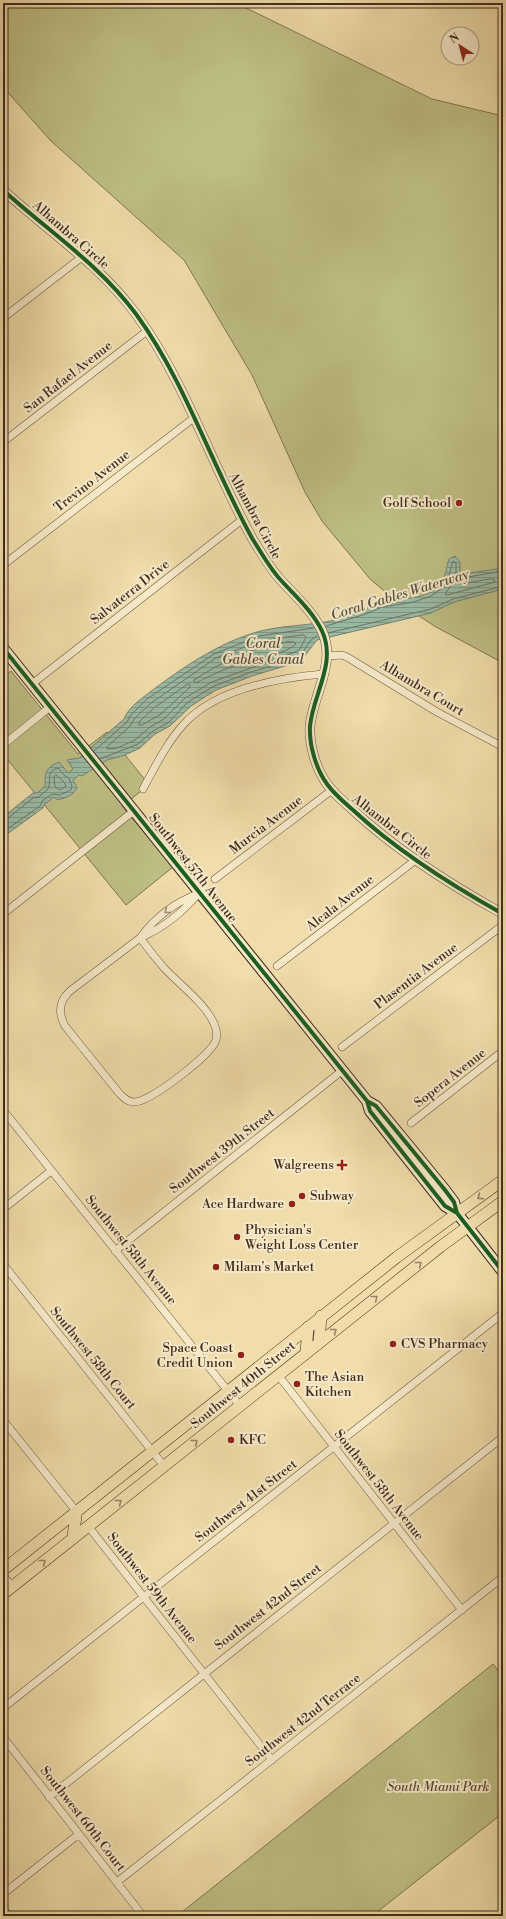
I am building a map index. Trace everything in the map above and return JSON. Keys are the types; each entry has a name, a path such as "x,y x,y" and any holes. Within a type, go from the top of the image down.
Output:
{"main road":[{"name":"Southwest 57th Avenue","path":"3,648 84,750 135,810 308,1029 343,1070 367,1101 370,1111 445,1206 457,1214 503,1272"},
{"name":"Southwest 57th Avenue","path":"367,1101 376,1106 454,1202 457,1214"},
{"path":"403,1153 406,1151 407,1144"},
{"name":"Southwest 40th Street","path":"3,1570 321,1316 397,1257 503,1180"},
{"name":"Southwest 40th Street","path":"3,1594 467,1226 503,1201"},
{"path":"319,1343 321,1316"},
{"path":"306,1353 308,1327"},
{"path":"73,1538 73,1528 77,1519 76,1511"}],"street":[{"name":"Alhambra Circle","path":"4,192 82,257 108,281 147,331 178,382 243,520 272,568 316,621 325,641 327,656 324,674 313,706 310,731 313,751 324,779 332,790 375,829 417,859 503,914"},
{"path":"3,318 82,257"},
{"name":"San Rafael Avenue","path":"3,442 147,331"},
{"name":"Trevino Avenue","path":"3,565 195,416"},
{"name":"Salvaterra Drive","path":"32,684 243,520"},
{"name":"Alhambra Court","path":"327,656 342,655 347,657 437,712 503,747"},
{"path":"143,789 173,737 188,719 206,705 222,698 268,683 293,677 324,674"},
{"path":"3,745 50,708"},
{"name":"Murcia Avenue","path":"215,879 332,790"},
{"path":"3,914 135,810"},
{"name":"Alcala Avenue","path":"277,966 417,859"},
{"path":"140,938 208,1015 215,1026 216,1038 211,1048 196,1064 150,1098 135,1102 128,1101 119,1093 65,1026 61,1018 60,1008 63,999 70,991 140,938 151,922 180,900 200,893"},
{"name":"Plasentia Avenue","path":"342,1046 503,925"},
{"name":"Sopera Avenue","path":"412,1123 503,1051"},
{"name":"Southwest 39th Street","path":"115,1251 343,1070"},
{"name":"Southwest 58th Avenue","path":"3,1110 240,1406"},
{"path":"3,1209 51,1171"},
{"name":"Southwest 58th Court","path":"3,1264 164,1466"},
{"name":"Southwest 41st Street","path":"3,1708 503,1313"},
{"name":"Southwest 58th Avenue","path":"278,1375 462,1610"},
{"path":"3,1420 76,1511"},
{"name":"Southwest 42nd Street","path":"49,1796 503,1437"},
{"name":"Southwest 59th Avenue","path":"88,1526 272,1760"},
{"path":"3,1575 12,1587"},
{"name":"Southwest 42nd Terrace","path":"117,1882 503,1577"},
{"name":"Southwest 60th Court","path":"3,1737 143,1916"},
{"path":"3,1894 79,1834"},
{"path":"3,1908 9,1916"}],"green space":[{"path":"3,3 236,3 432,99 503,116 503,663 436,627 396,601 370,579 322,521 305,492 252,375 184,260 51,141 3,87"},
{"path":"11,671 78,754 107,732 149,785 122,806 173,867 126,905 3,754 3,677"},
{"name":"South Miami Park","path":"493,1664 503,1677 503,1813 372,1916 177,1916"}],"water":[{"name":"Coral Gables Canal","path":"455,556 460,562 460,572 463,574 503,567 503,589 454,602 431,613 317,640 303,658 288,665 252,676 216,690 191,706 170,726 155,734 140,748 125,755 107,760 82,776 79,775 73,780 77,787 74,793 57,800 54,797 45,804 43,808 3,837 3,817 33,793 37,793 45,786 46,774 51,766 59,762 68,773 73,769 67,760 79,758 124,719 129,710 137,702 190,664 229,642 257,632 335,620 387,601 425,595 441,584 449,559"}],"cycle path":[{"path":"3,190 90,264 122,296 136,314 154,340 184,396 237,510 252,538 274,572 308,609 318,623 326,643 327,655 326,667 312,714 310,733 312,749 317,764 327,784 339,798 406,853 444,879 503,914"},
{"path":"3,648 367,1101 376,1106 445,1190 454,1202 457,1213"},
{"path":"367,1101 370,1111 445,1206 457,1213 503,1272"}],"place":[{"name":"Golf School","path":"459,503"},
{"name":"Walgreens","path":"342,1165"},
{"name":"Subway","path":"302,1196"},
{"name":"Ace Hardware","path":"292,1204"},
{"name":"Physician's Weight Loss Center","path":"237,1237"},
{"name":"Milam's Market","path":"216,1267"},
{"name":"CVS Pharmacy","path":"393,1344"},
{"name":"Space Coast Credit Union","path":"241,1355"},
{"name":"The Asian Kitchen","path":"297,1384"},
{"name":"KFC","path":"231,1440"}],"water label":[{"name":"Coral Gables Waterway","path":"400,595"}]}
